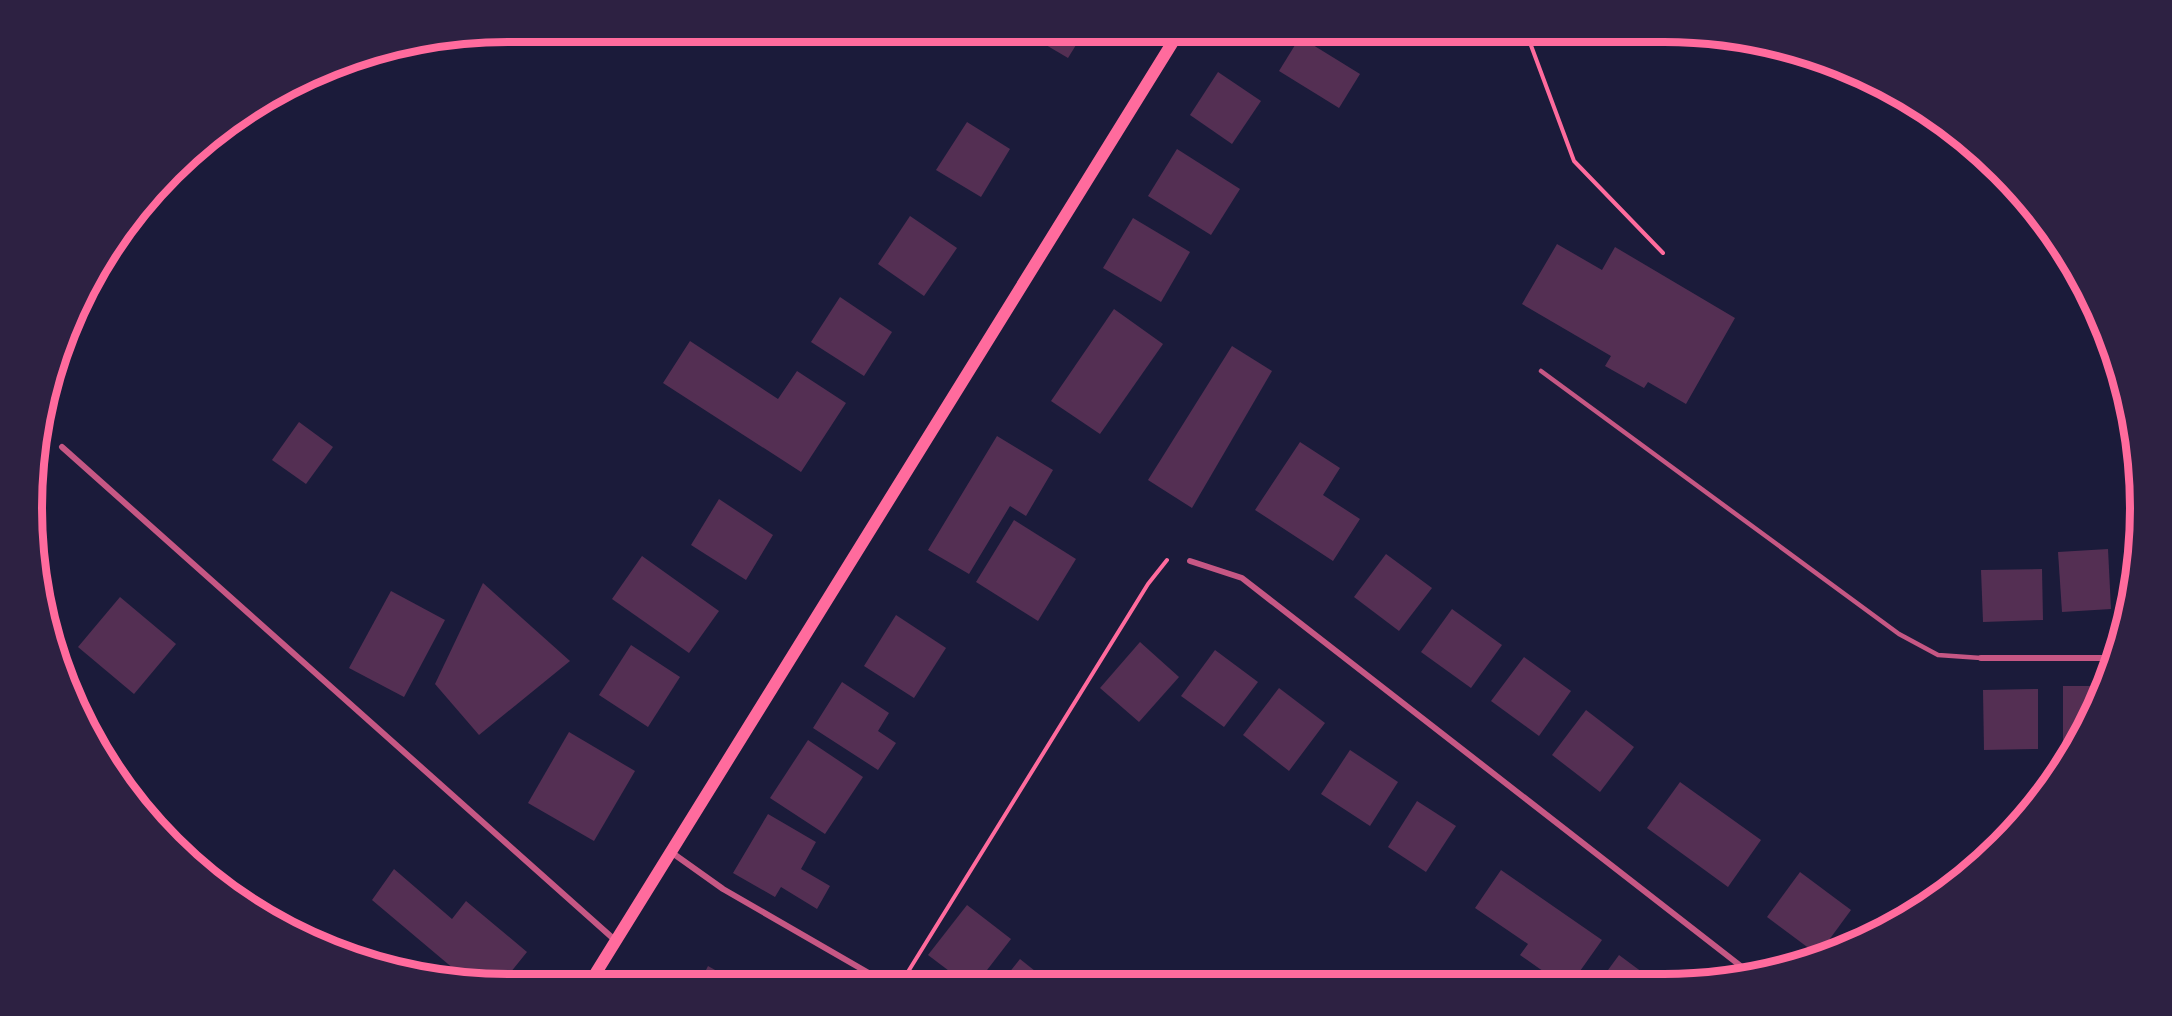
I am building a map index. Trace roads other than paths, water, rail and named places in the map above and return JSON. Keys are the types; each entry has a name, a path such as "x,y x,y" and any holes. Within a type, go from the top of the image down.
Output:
{"main road":[{"path":"595,974 1173,42"}],"street":[{"path":"62,447 616,941"},
{"path":"1190,561 1242,578 1741,967"},
{"path":"1982,658 2105,658"},
{"path":"670,852 723,889 870,974"}],"lane":[{"path":"1541,371 1899,634 1938,655 1982,658"}]}
